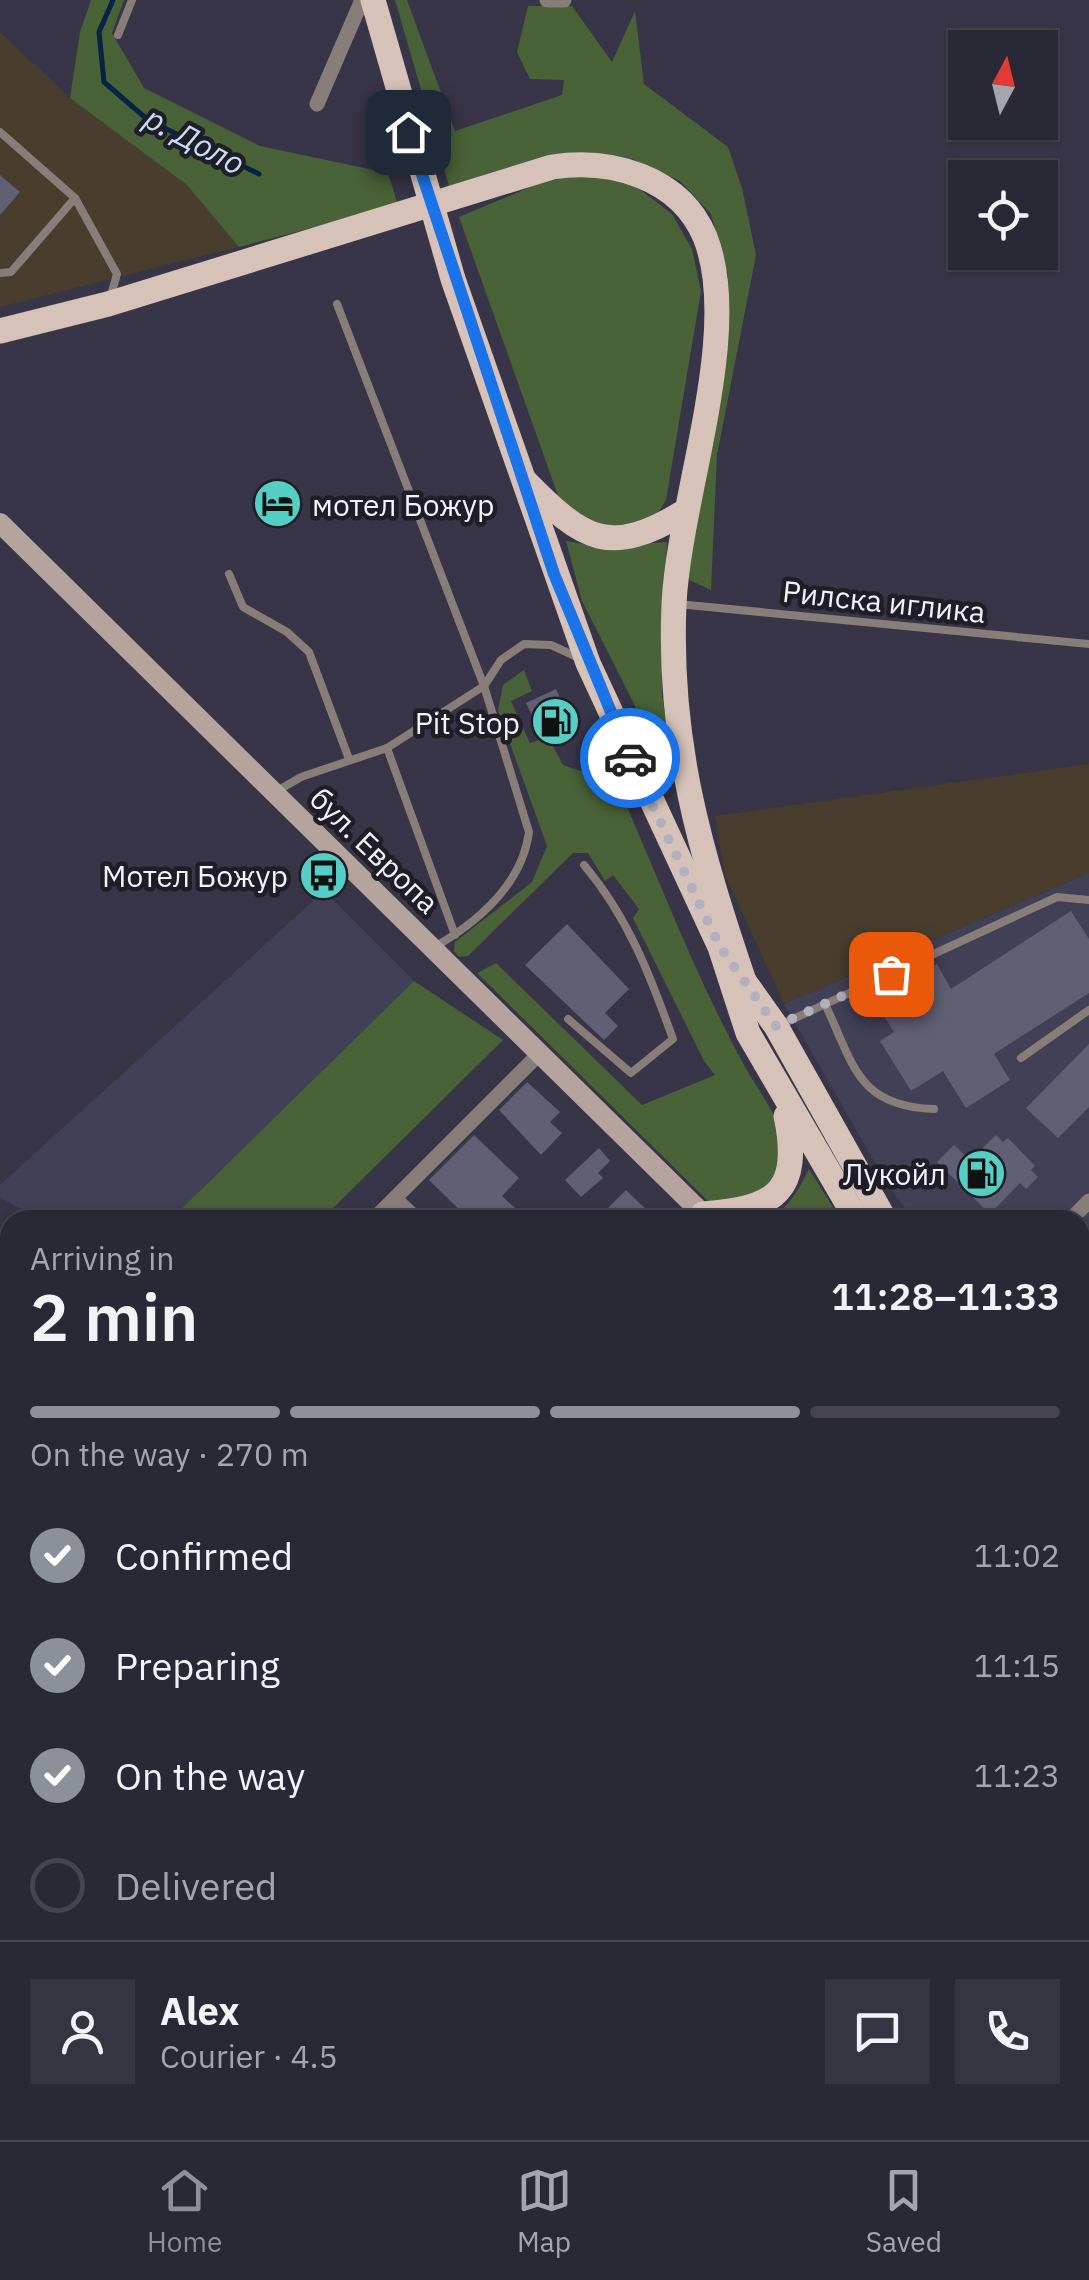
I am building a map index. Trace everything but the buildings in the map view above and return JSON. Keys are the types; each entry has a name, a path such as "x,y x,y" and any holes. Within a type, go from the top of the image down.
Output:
{"main road":[{"path":"373,0 453,279 588,663 720,947 748,1033 782,1097 852,1210"},
{"path":"0,331 108,304 552,167 574,164 640,174 660,183 693,217 704,235 715,272 716,323 710,374 684,512 674,603 681,764 700,850 744,981"},
{"path":"522,477 559,516 594,537 634,538 684,512"},
{"path":"720,947 776,1026 879,1210"},
{"path":"739,1210 779,1191 790,1174 794,1153 782,1097"}],"street":[{"path":"317,104 362,0"},
{"path":"547,0 564,0"},
{"name":"бул. Европа","path":"0,523 695,1210"},
{"path":"384,1210 540,1054"},
{"path":"396,1199 408,1210"}],"lane":[{"path":"118,34 132,0"},
{"path":"0,132 75,198 117,274 108,304"},
{"path":"0,273 11,272 75,198"},
{"path":"337,304 484,686 529,832 526,855 518,873 456,935 433,948"},
{"path":"229,574 242,606 287,632 309,652 349,760"},
{"name":"Рилска иглика","path":"674,603 1089,644"},
{"path":"273,793 386,748 484,686 500,660 524,644 551,645 588,663"},
{"path":"386,748 456,935"},
{"path":"568,1018 631,1073 673,1039 642,951 607,892 584,864"},
{"path":"776,1026 1057,897 1089,900"},
{"path":"824,1004 874,1094 894,1106 934,1109"},
{"path":"1021,1058 1089,1010"}],"shaded area":[{"path":"0,32 70,98 187,185 239,247 0,307"},
{"path":"1089,764 1089,873 784,1004 725,875 715,816"},
{"path":"1089,873 1089,1210 906,1210 887,1184 784,1004"},
{"path":"324,891 414,981 180,1210 23,1210 0,1197 0,1185"}],"green space":[{"path":"91,0 124,0 112,33 144,88 260,146 388,173 398,205 239,247 187,185 70,98 80,32"},
{"path":"395,0 407,0 455,131 562,95 564,80 530,79 517,52 528,6 572,6 612,62 635,11 644,84 728,147 742,188 756,255 717,455 711,590 687,579 728,276 711,214 680,181 632,159 586,154 449,186"},
{"path":"559,175 606,178 638,188 672,214 692,249 701,291 666,500 655,518 605,525 585,519 561,504 459,217"},
{"path":"566,541 600,547 667,542 662,695 670,749 664,763 582,601"},
{"path":"524,670 532,691 511,701 530,743 548,737 563,765 581,771 611,771 708,993 778,1125 783,1162 772,1183 753,1195 708,1201 477,973 496,963 642,1105 715,1075 704,1061 633,918 639,909 613,875 605,881 588,853 573,853 468,956 459,957 454,951 455,942 532,882 547,846 498,710 503,685"},
{"path":"414,981 503,1040 331,1210 180,1210"},
{"path":"809,1169 835,1210 780,1210"}],"waterway":[{"name":"р. Доло","path":"113,0 99,32 104,82 148,120 259,174"}],"way so far":[{"path":"630,758 720,947 776,1026 891,974"}],"place":[{"name":"мотел Божур","path":"277,504"},
{"name":"Pit Stop","path":"555,722"},
{"name":"Мотел Божур","path":"323,875"},
{"name":"Лукойл","path":"981,1173"}],"route":[{"path":"408,132 453,279 554,574 630,758"}]}
